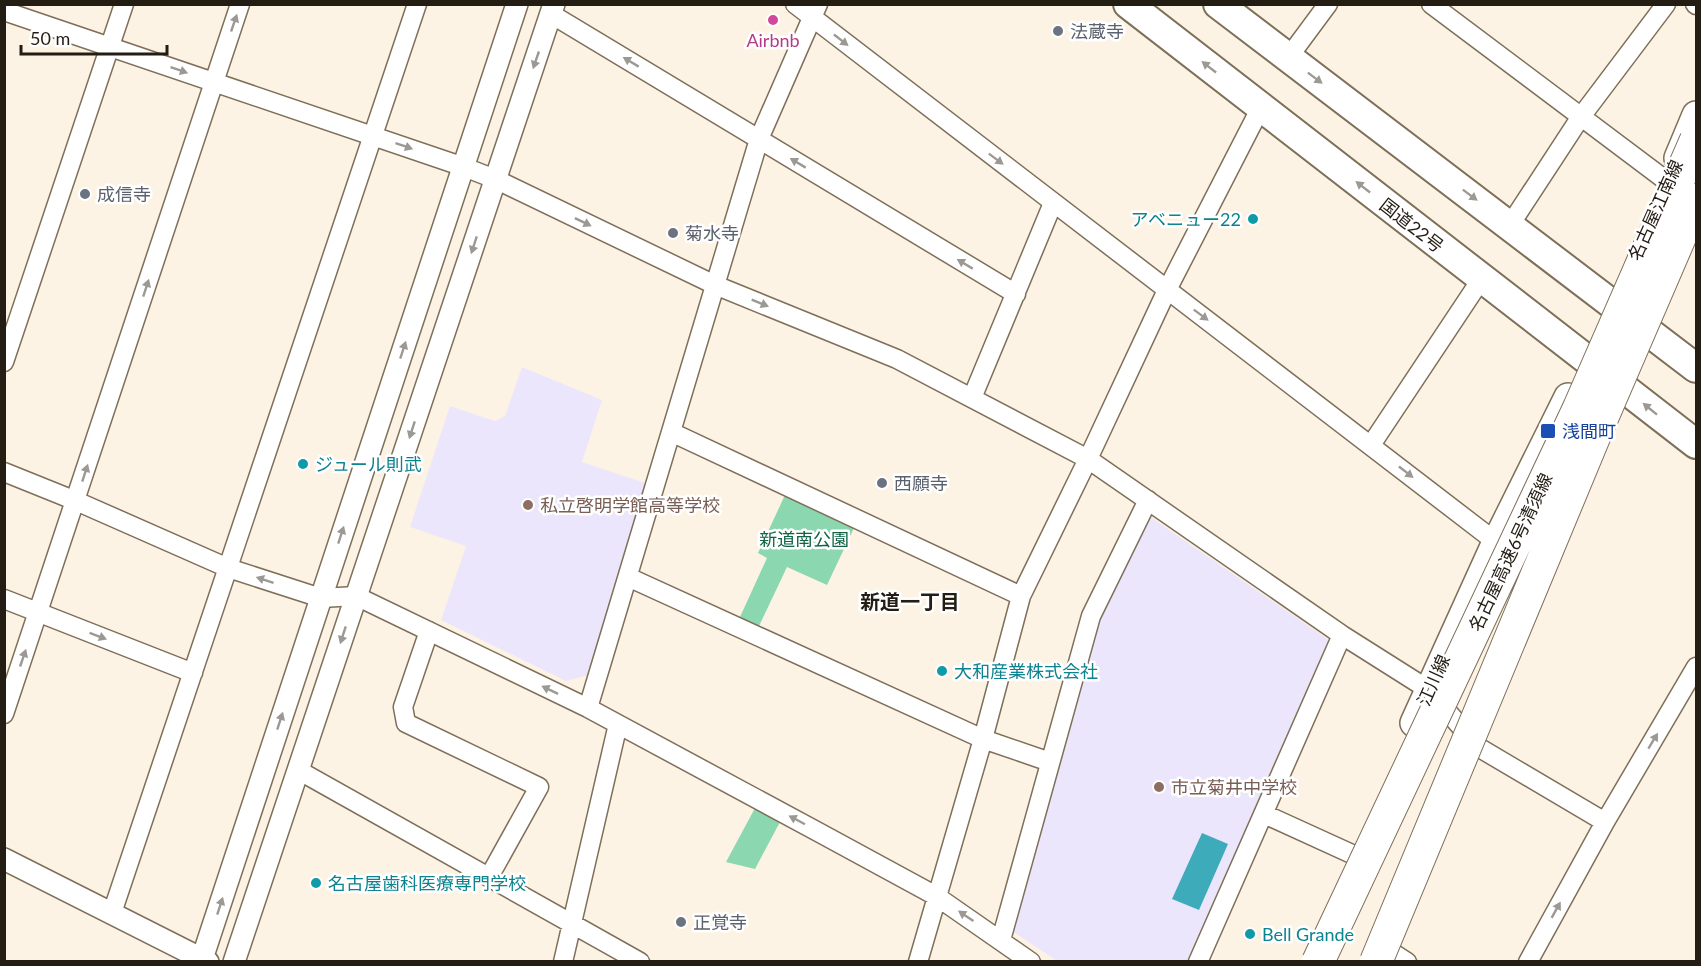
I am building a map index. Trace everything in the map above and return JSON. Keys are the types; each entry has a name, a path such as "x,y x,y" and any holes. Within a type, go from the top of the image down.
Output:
{"highway":[{"name":"国道22号","path":"1128,4 1696,444"},
{"path":"1218,4 1696,368"},
{"name":"名古屋高速6号清須線","path":"1389,959 1589,417 1696,141"},
{"name":"名古屋高速6号清須線","path":"1318,962 1696,200"},
{"path":"1332,962 1512,565 1589,417"},
{"path":"1352,962 1589,417"}],"main road":[{"name":"名古屋江南線","path":"1613,304 1696,115"},
{"path":"1389,959 1696,219"},
{"name":"江川線","path":"1305,962 1496,542 1613,304"}],"street":[{"path":"4,362 124,4"},
{"path":"4,714 240,4"},
{"path":"112,913 417,4"},
{"path":"4,859 204,961 517,4"},
{"path":"795,4 815,11 1053,203 1496,542"},
{"path":"1288,58 1328,4"},
{"path":"1431,4 1668,182"},
{"path":"1510,225 1580,118 1666,4"},
{"path":"234,962 553,9 759,140 1016,294"},
{"path":"588,708 759,140 815,11"},
{"path":"7,12 464,166 715,285 897,359 1088,459 1342,635 1429,690 1478,747 1605,822"},
{"path":"918,962 983,739 1021,596 1167,290 1261,107"},
{"path":"972,398 1053,203"},
{"path":"1371,445 1482,278"},
{"path":"671,432 1021,596"},
{"path":"4,472 228,568 321,598 356,596 588,708 936,896 1032,962"},
{"path":"1001,940 1091,616 1148,500"},
{"path":"628,577 983,739 1050,762"},
{"path":"4,599 193,673"},
{"path":"429,632 403,707 406,723 539,786 489,877"},
{"path":"1198,962 1342,635"},
{"path":"1528,962 1605,822 1696,667"},
{"path":"563,962 618,724"},
{"path":"298,771 640,962"},
{"path":"1264,814 1354,855"}],"shaded area":[{"name":"私立啓明学館高等学校","path":"522,367 602,400 582,462 645,483 589,675 566,681 441,620 466,546 410,527 450,406 495,421 505,416"},
{"name":"市立菊井中学校","path":"1152,518 1329,640 1331,648 1191,961 1057,961 1012,931 1096,619 1145,519"}],"green space":[{"name":"新道南公園","path":"785,495 854,528 827,585 787,567 759,626 740,617 767,558 758,553"},
{"path":"755,808 780,822 755,869 726,862"}],"water":[{"path":"1202,833 1228,844 1199,910 1172,899"}],"place":[{"name":"Airbnb","path":"773,20"},
{"name":"法蔵寺","path":"1058,31"},
{"name":"成信寺","path":"85,194"},
{"name":"アベニュー22","path":"1253,219"},
{"name":"菊水寺","path":"673,233"},
{"name":"浅間町","path":"1548,431"},
{"name":"ジュール則武","path":"303,464"},
{"name":"西願寺","path":"882,483"},
{"name":"私立啓明学館高等学校","path":"528,505"},
{"name":"大和産業株式会社","path":"942,671"},
{"name":"市立菊井中学校","path":"1159,787"},
{"name":"名古屋歯科医療専門学校","path":"316,883"},
{"name":"正覚寺","path":"681,922"},
{"name":"Bell Grande","path":"1250,934"}],"district":[{"name":"新道一丁目","path":"910,601"}]}
